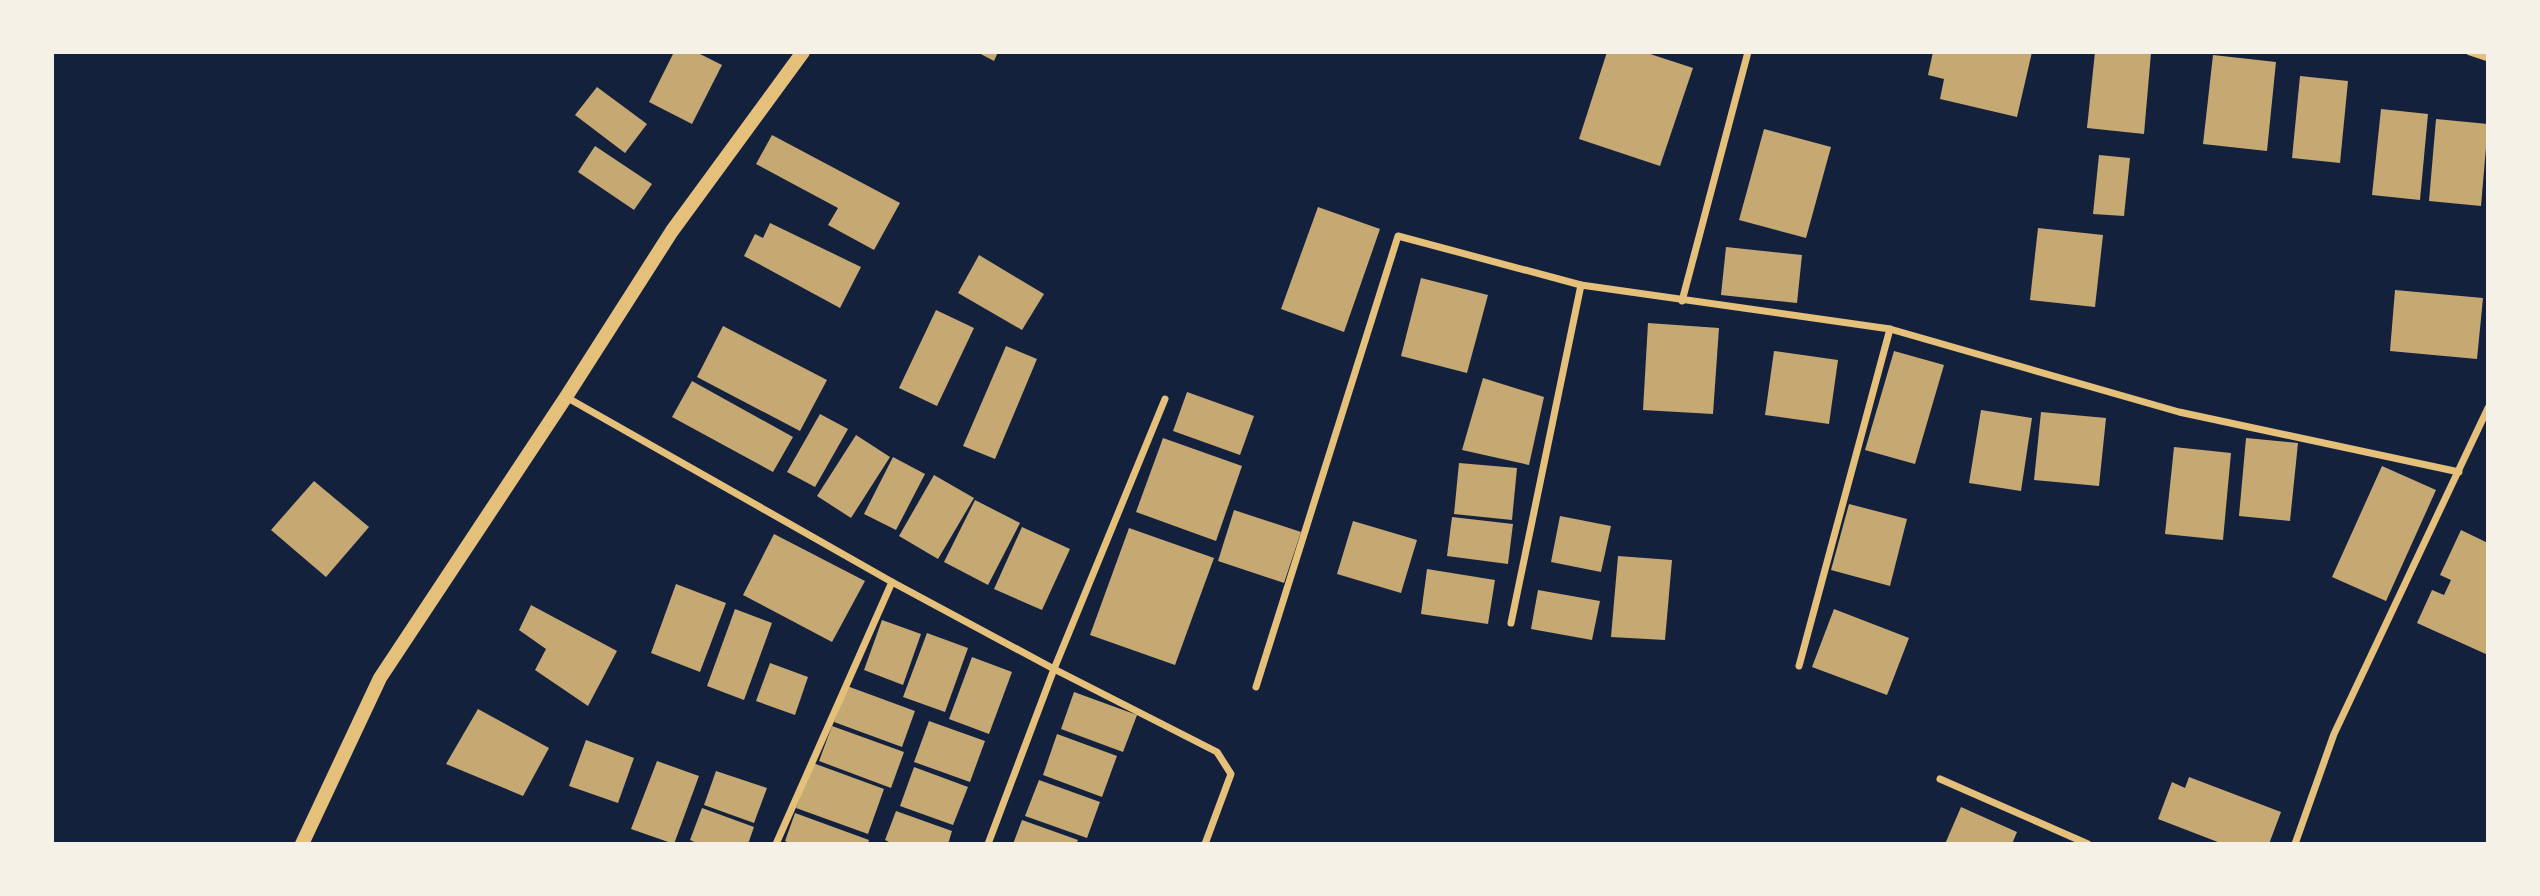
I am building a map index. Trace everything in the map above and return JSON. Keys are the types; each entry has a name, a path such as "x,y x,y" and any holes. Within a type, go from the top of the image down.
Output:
{"main road":[{"path":"303,844 380,678 672,231 803,52"}],"street":[{"path":"1682,301 1748,52"},
{"path":"2470,52 2487,58"},
{"path":"1256,687 1398,236 1581,285 1890,329 2179,412 2459,472"},
{"path":"1511,623 1581,285"},
{"path":"1799,666 1890,329"},
{"path":"566,397 891,582 1217,752 1231,774 1205,844"},
{"path":"988,844 1054,669 1165,399"},
{"path":"2295,844 2334,734 2487,408"},
{"path":"776,844 891,582"},
{"path":"1940,779 2088,844"}],"building":[{"path":"674,52 696,52 722,65 692,124 649,102"},
{"path":"977,52 998,52 994,61"},
{"path":"1607,52 1644,52 1693,68 1660,166 1579,139"},
{"path":"1933,52 2032,52 2017,117 1940,99 1944,79 1928,75"},
{"path":"2095,52 2151,53 2144,134 2087,128"},
{"path":"2213,55 2276,62 2267,151 2203,144"},
{"path":"2300,76 2348,81 2340,163 2292,158"},
{"path":"597,87 647,124 625,153 575,115"},
{"path":"2381,109 2428,114 2420,200 2372,195"},
{"path":"2436,119 2488,124 2481,206 2429,201"},
{"path":"1764,129 1831,147 1806,238 1739,220"},
{"path":"772,135 900,203 874,250 828,225 838,208 756,164"},
{"path":"595,146 652,184 634,210 578,172"},
{"path":"2099,155 2130,158 2124,216 2093,214"},
{"path":"1318,207 1380,229 1344,332 1281,309"},
{"path":"770,223 861,267 840,308 744,256 755,234 763,238"},
{"path":"2038,228 2103,235 2095,307 2030,300"},
{"path":"1726,247 1802,255 1797,303 1721,295"},
{"path":"979,255 1044,294 1022,330 958,293"},
{"path":"1421,278 1488,295 1467,373 1401,356"},
{"path":"2395,290 2483,298 2477,359 2390,351"},
{"path":"936,310 974,328 937,406 899,388"},
{"path":"1648,323 1719,328 1713,414 1643,410"},
{"path":"723,326 827,380 800,431 697,377"},
{"path":"1006,346 1037,359 995,459 963,446"},
{"path":"1774,351 1838,360 1829,424 1765,415"},
{"path":"1894,351 1944,365 1915,464 1865,450"},
{"path":"1483,378 1544,397 1529,465 1462,450"},
{"path":"692,381 793,437 773,472 672,417"},
{"path":"1187,392 1254,416 1240,455 1173,431"},
{"path":"1981,410 2032,418 2021,491 1969,483"},
{"path":"2041,412 2106,418 2099,486 2034,480"},
{"path":"820,414 848,429 815,487 787,472"},
{"path":"856,435 890,457 851,518 817,496"},
{"path":"1163,438 1242,466 1216,541 1136,512"},
{"path":"2246,438 2298,443 2290,521 2239,516"},
{"path":"2174,447 2231,453 2223,540 2165,534"},
{"path":"893,457 925,474 896,530 864,514"},
{"path":"1459,463 1517,468 1512,520 1454,514"},
{"path":"2382,466 2436,490 2386,601 2332,577"},
{"path":"934,475 974,498 938,559 899,536"},
{"path":"314,481 369,527 326,577 271,530"},
{"path":"975,500 1020,523 988,585 944,562"},
{"path":"1849,504 1907,519 1890,586 1831,570"},
{"path":"1234,510 1301,532 1284,583 1218,561"},
{"path":"1560,516 1611,526 1601,572 1551,562"},
{"path":"1452,517 1513,524 1508,564 1447,556"},
{"path":"1353,521 1417,540 1401,593 1337,574"},
{"path":"1022,527 1070,549 1042,610 994,589"},
{"path":"1129,528 1214,558 1175,665 1090,635"},
{"path":"2461,530 2488,543 2488,655 2417,623 2432,590 2444,595 2451,580 2440,575"},
{"path":"774,534 865,581 832,642 743,595"},
{"path":"1618,556 1672,560 1665,640 1611,637"},
{"path":"1427,569 1495,580 1488,624 1421,614"},
{"path":"676,584 726,603 700,672 651,653"},
{"path":"1538,590 1600,601 1592,640 1531,629"},
{"path":"531,605 617,651 588,706 535,670 546,649 519,630"},
{"path":"735,609 772,623 744,700 707,686"},
{"path":"1834,609 1909,638 1887,695 1812,667"},
{"path":"882,620 921,634 903,685 864,670"},
{"path":"927,633 968,648 945,712 903,697"},
{"path":"972,657 1012,672 989,734 949,719"},
{"path":"770,663 808,677 795,715 756,701"},
{"path":"847,686 915,711 902,747 834,722"},
{"path":"1074,692 1137,715 1123,752 1061,729"},
{"path":"478,709 549,748 523,796 446,764"},
{"path":"929,721 985,741 970,782 914,762"},
{"path":"832,726 904,752 891,788 819,761"},
{"path":"1057,734 1117,756 1102,797 1043,775"},
{"path":"586,740 634,758 618,803 569,786"},
{"path":"657,761 699,776 674,844 631,829"},
{"path":"813,763 884,789 868,834 796,808"},
{"path":"914,767 968,787 953,825 900,806"},
{"path":"716,771 767,788 754,823 704,805"},
{"path":"2189,777 2281,812 2269,844 2223,844 2158,819 2172,782 2185,788"},
{"path":"1039,780 1100,802 1087,838 1025,816"},
{"path":"1961,807 2017,832 2012,844 1945,844"},
{"path":"702,808 754,827 748,844 699,844 690,840"},
{"path":"896,811 952,831 948,844 893,844 885,840"},
{"path":"795,813 869,840 868,844 792,844 785,841"},
{"path":"1022,820 1078,840 1076,844 1013,844"}]}
